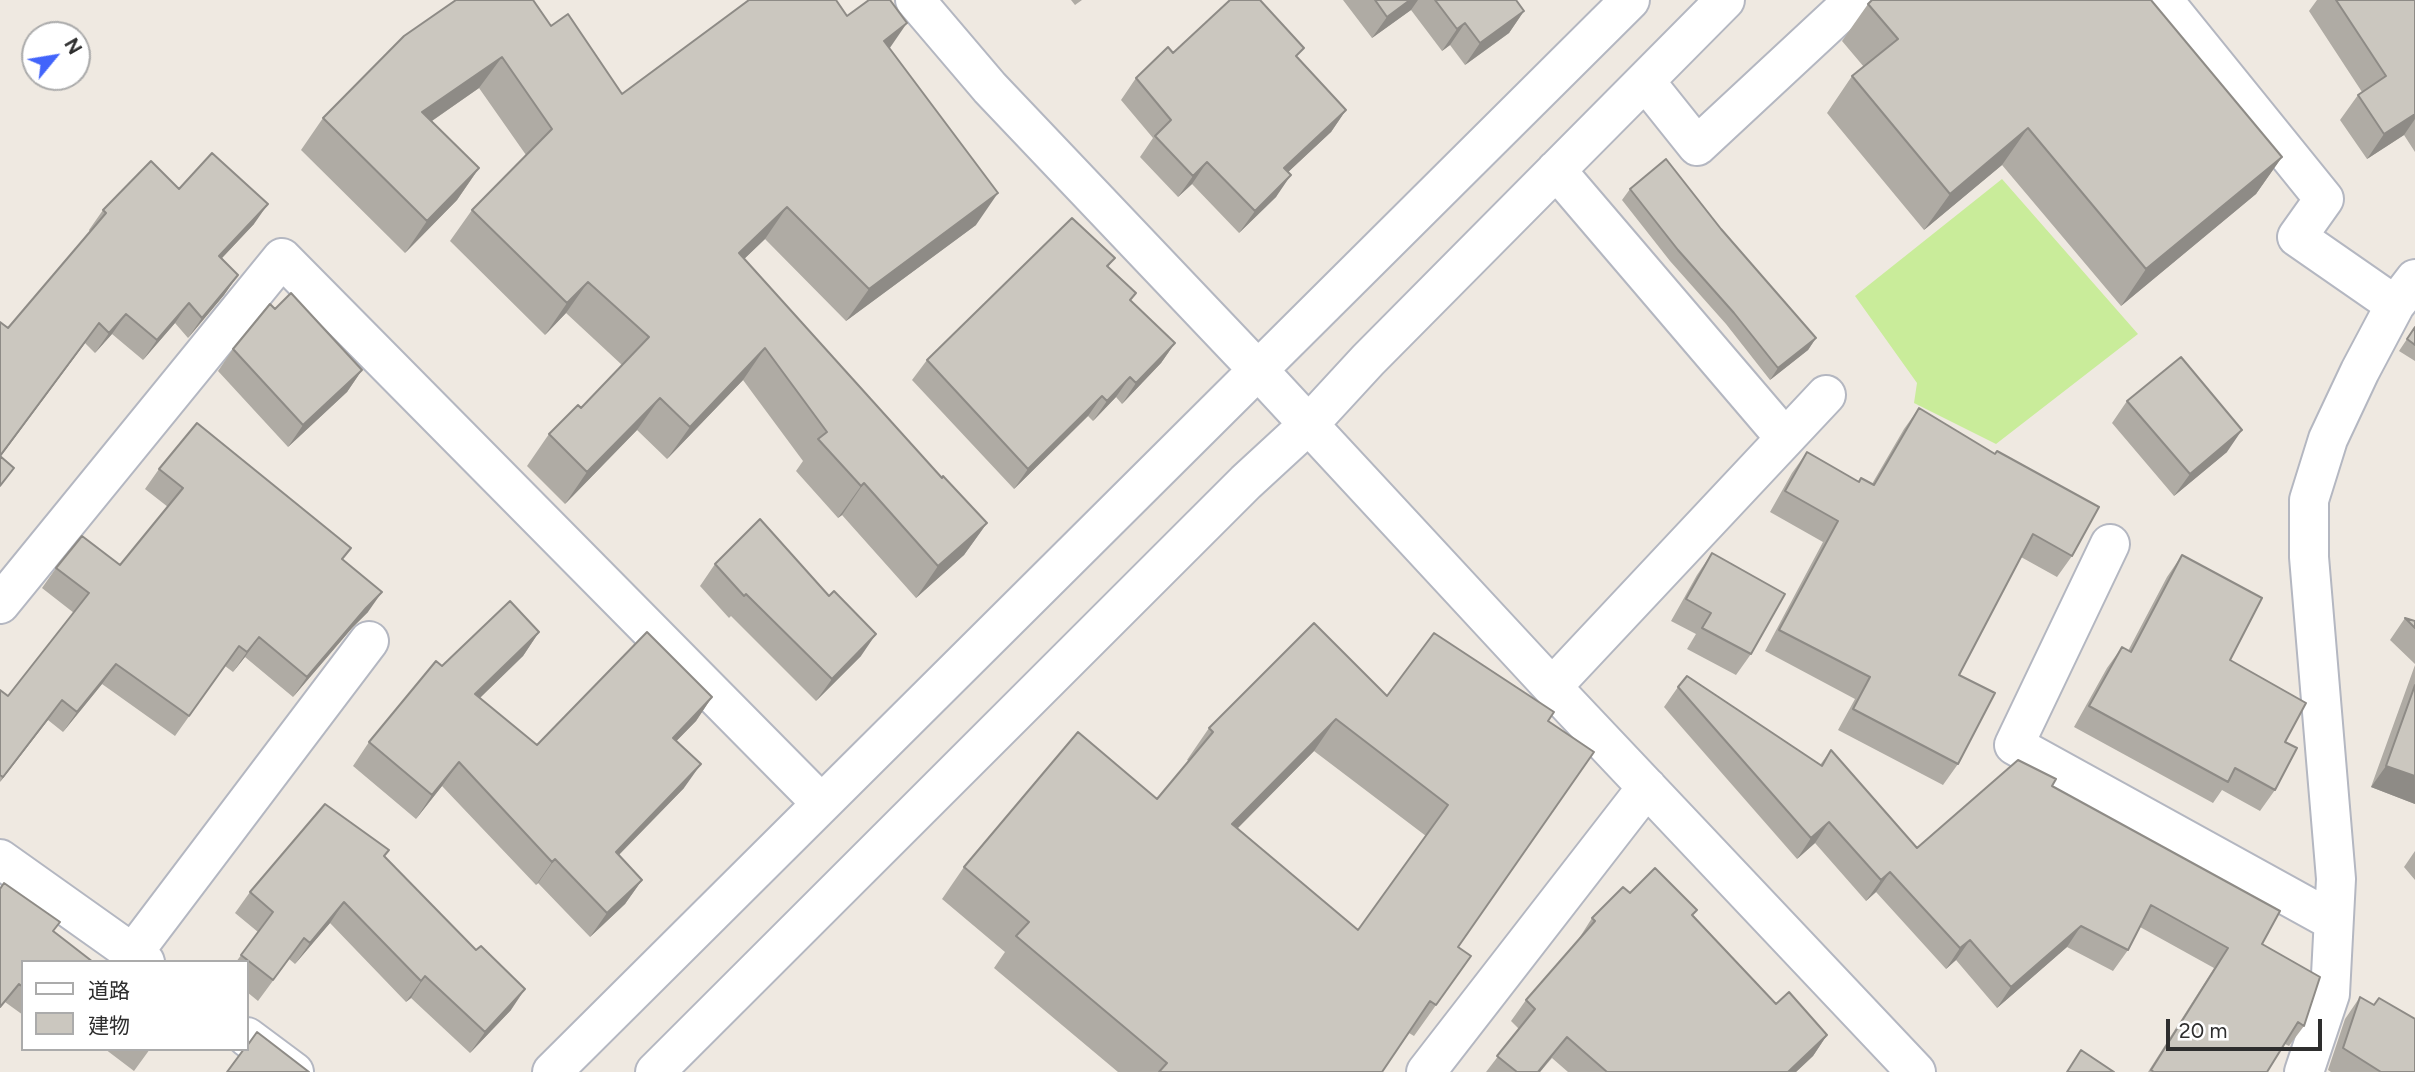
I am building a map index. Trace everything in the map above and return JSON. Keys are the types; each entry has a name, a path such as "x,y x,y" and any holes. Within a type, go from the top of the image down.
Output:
{"street":[{"path":"915,0 990,88 1916,1072"},
{"path":"552,1072 1630,0"},
{"path":"655,1072 1246,482 1309,424 1368,360 1725,0"},
{"path":"1645,81 1697,146 1854,0"},
{"path":"2163,0 2324,199 2297,237 2405,292 2360,371 2328,439 2309,500 2309,557 2336,878 2330,995 2304,1072"},
{"path":"1556,170 1785,438"},
{"path":"0,604 282,258 821,803"},
{"path":"1552,687 1826,395"},
{"path":"2110,544 2014,745 2333,921"},
{"path":"0,859 139,957 369,641"},
{"path":"1426,1072 1647,787"},
{"path":"248,1038 294,1072"}],"green space":[{"path":"2002,179 2138,334 1996,444 1914,403 1917,383 1855,296"}],"building":[{"path":"456,0 533,0 551,26 568,14 622,94 749,0 836,0 847,16 869,0 890,0 907,23 884,41 998,193 869,289 787,207 739,253 942,478 943,476 987,523 938,566 864,483 861,486 818,439 827,432 765,348 690,427 660,398 587,472 549,434 578,405 581,408 649,337 588,282 567,303 472,210 552,129 502,57 422,112 479,168 427,221 323,118 404,36"},
{"path":"1230,0 1260,0 1304,48 1296,56 1346,110 1284,168 1291,175 1255,211 1207,162 1193,176 1155,136 1171,120 1136,78 1168,47 1173,53"},
{"path":"1375,0 1410,0 1387,17"},
{"path":"1435,0 1516,0 1524,11 1480,43 1465,23 1457,29"},
{"path":"1872,0 2151,0 2282,157 2146,269 2028,128 1950,194 1852,76 1898,39 1868,4"},
{"path":"2336,0 2415,0 2415,114 2384,134 2358,95 2386,76"},
{"path":"212,153 268,204 219,256 238,275 202,318 189,303 157,340 126,314 109,333 99,323 0,456 0,322 8,328 106,213 103,210 151,161 179,189"},
{"path":"1666,159 1721,229 1816,338 1778,368 1630,189"},
{"path":"1072,218 1115,258 1107,266 1136,293 1130,300 1175,343 1136,383 1130,377 1107,401 1102,396 1028,469 927,360"},
{"path":"291,293 362,370 303,425 233,349 270,304 275,309"},
{"path":"2415,327 2415,345 2407,339"},
{"path":"2181,357 2242,430 2190,474 2127,401"},
{"path":"1919,408 1995,454 1997,451 2099,507 2072,556 2033,534 1959,675 1995,693 1958,764 1853,709 1870,677 1779,630 1838,521 1785,491 1807,452 1859,482 1861,478 1874,485"},
{"path":"197,423 351,548 342,559 382,592 307,677 259,637 247,652 239,646 189,716 116,664 77,712 62,700 3,777 0,775 0,690 8,696 89,593 56,568 82,536 120,565 183,488 159,469"},
{"path":"0,456 14,468 0,486"},
{"path":"760,519 829,596 834,591 876,634 832,679 746,594 744,596 715,564"},
{"path":"1712,553 1785,594 1751,654 1702,628 1711,613 1686,599"},
{"path":"2182,555 2262,598 2230,660 2306,703 2285,742 2297,748 2275,790 2235,768 2228,782 2089,706 2122,647 2131,652"},
{"path":"510,601 539,632 475,694 537,745 647,632 712,697 673,738 701,764 616,852 642,880 607,913 555,859 552,862 459,762 432,795 369,742 436,661 442,666"},
{"path":"2405,618 2415,621 2415,628"},
{"path":"1314,623 1387,696 1434,633 1554,712 1548,721 1594,752 1458,947 1471,956 1436,1005 1430,1001 1382,1072 1159,1072 1167,1063 1016,936 1029,922 964,867 1078,732 1157,799 1213,732 1209,728","holes":["1336,719 1448,805 1358,930 1232,824"]},
{"path":"1687,676 1822,766 1831,750 1917,848 2018,760 2056,779 2052,786 2280,911 2262,944 2320,977 2304,1026 2298,1022 2267,1072 2154,1072 2151,1070 2228,948 2151,905 2128,950 2081,926 2011,987 1970,940 1960,948 1890,872 1881,880 1829,822 1811,838 1678,687"},
{"path":"2415,685 2415,776 2386,766"},
{"path":"325,804 389,850 384,856 476,950 481,946 525,989 485,1032 425,976 421,981 344,902 310,943 304,938 273,980 241,955 273,912 250,892"},
{"path":"1655,868 1697,910 1692,915 1776,1004 1789,992 1827,1035 1788,1072 1607,1072 1567,1037 1538,1072 1517,1072 1497,1056 1535,1009 1526,1000 1595,921 1592,918 1623,887 1630,893"},
{"path":"4,883 60,922 53,931 90,960 21,960 21,986 19,984 0,1007 0,889"},
{"path":"2360,997 2374,1005 2379,998 2415,1019 2415,1072 2381,1072 2343,1048"},
{"path":"257,1032 309,1072 227,1072 243,1051 248,1051 248,1045"},
{"path":"2081,1050 2114,1072 2067,1072"}]}
